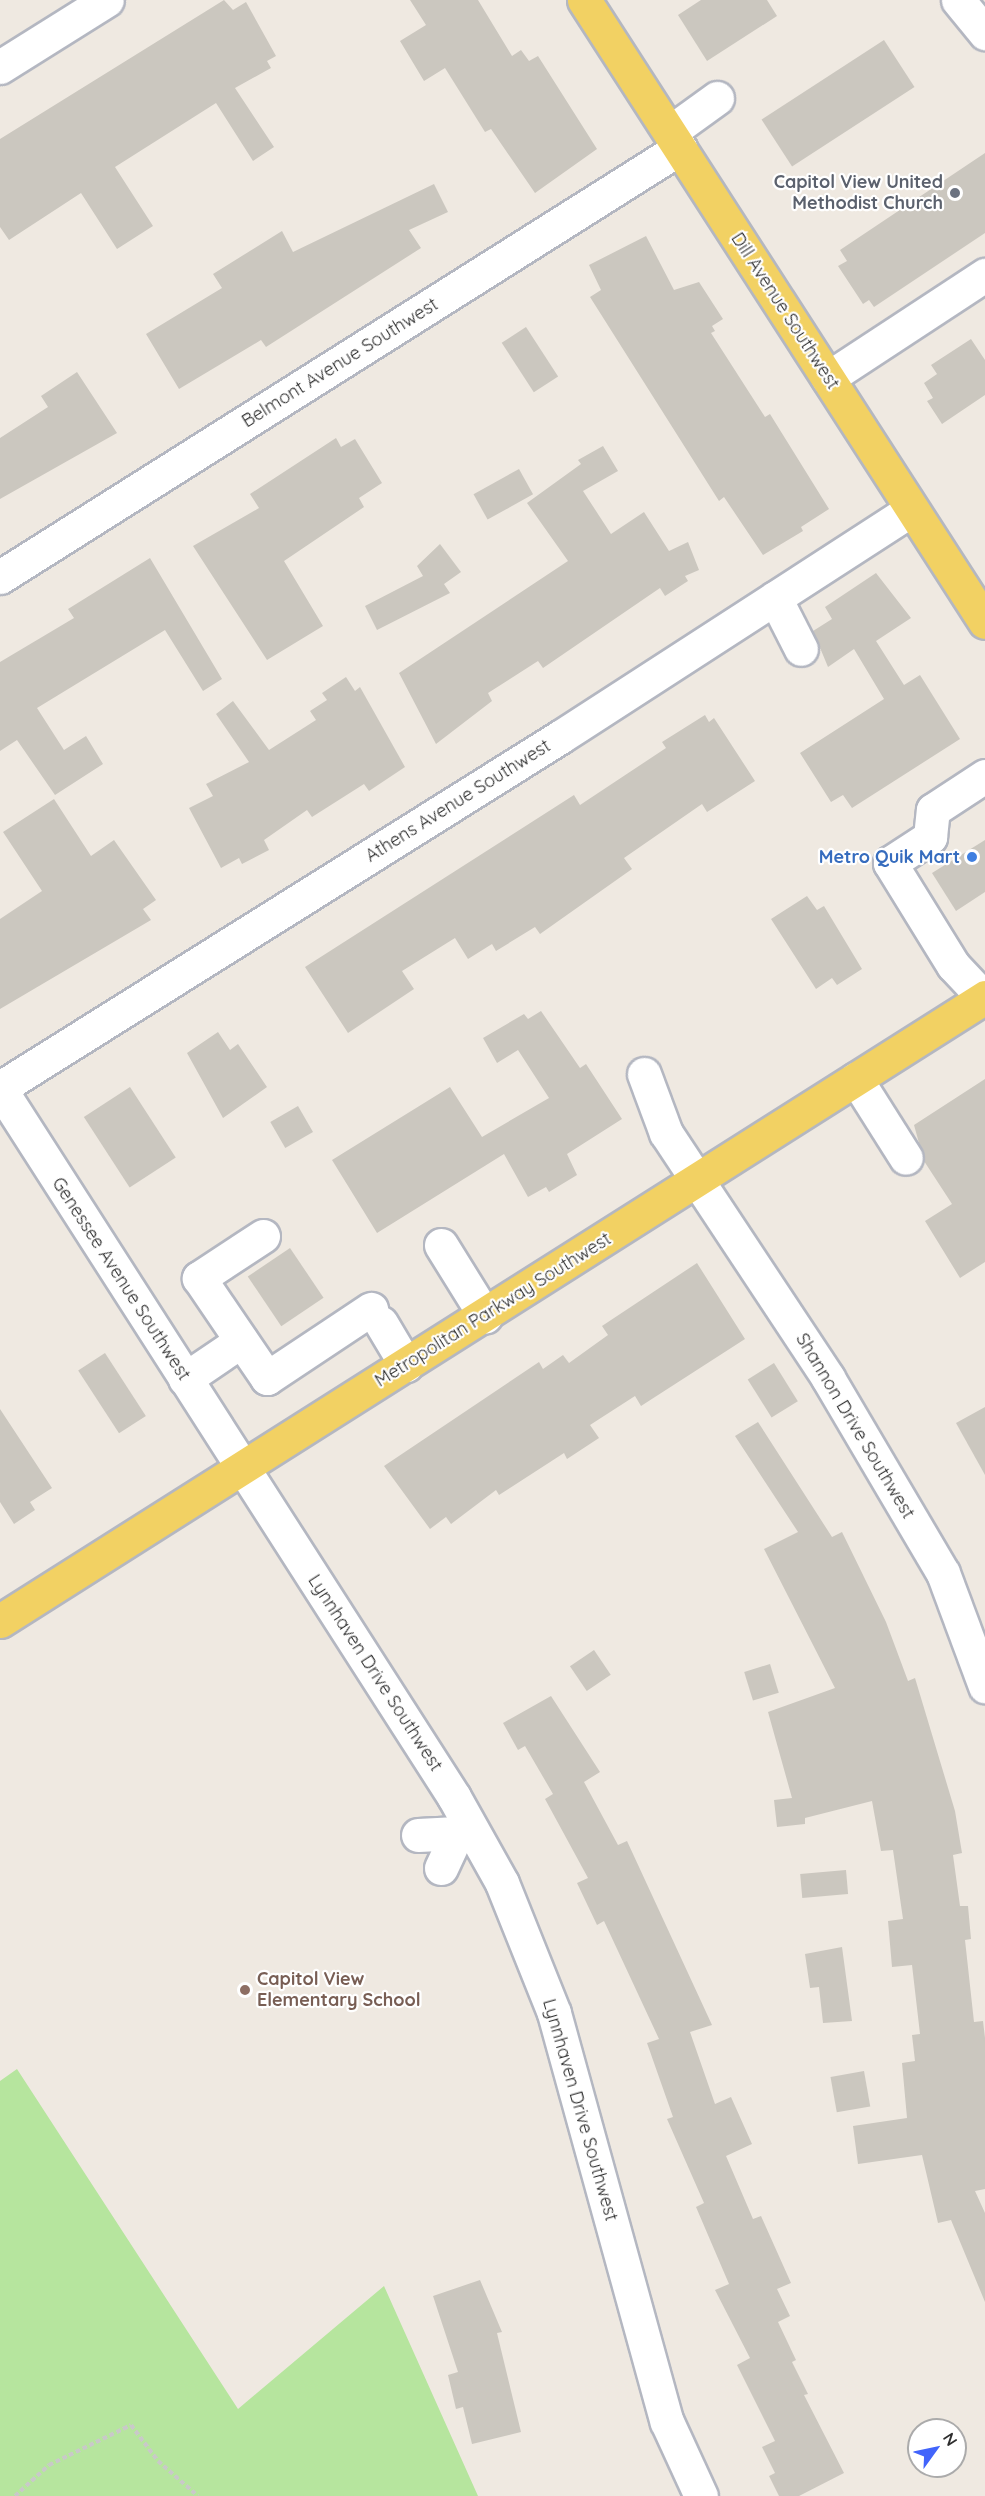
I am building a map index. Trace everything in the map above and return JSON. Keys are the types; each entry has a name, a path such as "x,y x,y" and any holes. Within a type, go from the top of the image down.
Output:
{"main road":[{"name":"Dill Avenue Southwest","path":"584,0 985,622"},
{"name":"Metropolitan Parkway Southwest","path":"0,1621 984,998"}],"street":[{"path":"0,67 106,0"},
{"path":"958,0 985,33"},
{"name":"Belmont Avenue Southwest","path":"0,577 675,140 717,98"},
{"path":"828,378 985,275"},
{"name":"Athens Avenue Southwest","path":"0,1089 912,509"},
{"path":"775,598 801,649"},
{"path":"984,998 953,965 890,863 930,837 933,810 985,776"},
{"name":"Shannon Drive Southwest","path":"644,1074 666,1133 828,1378 943,1573 985,1686"},
{"path":"856,1079 906,1158"},
{"name":"Genessee Avenue Southwest","path":"0,1089 243,1468"},
{"path":"263,1236 199,1278 267,1378 376,1316 406,1365"},
{"path":"441,1245 485,1316"},
{"path":"185,1379 241,1341"},
{"name":"Lynnhaven Drive Southwest","path":"243,1468 463,1829 502,1883 554,2013 667,2422 701,2496"},
{"path":"418,1835 463,1829"},
{"path":"441,1868 463,1829"}],"path":[{"path":"15,2496 49,2465 131,2425 158,2461 198,2496"}],"green space":[{"path":"17,2069 238,2409 384,2286 478,2496 0,2496 0,2081"}],"building":[{"path":"224,0 233,10 246,2 276,56 267,61 271,68 235,88 274,147 253,161 216,103 115,167 153,226 117,249 81,193 9,240 0,227 0,139"},
{"path":"410,0 478,0 512,56 521,50 529,61 538,56 597,149 535,193 491,129 485,132 445,68 424,81 400,41 426,25"},
{"path":"701,0 767,0 777,16 707,61 678,15"},
{"path":"884,40 914,87 792,166 762,120"},
{"name":"Capitol View United Methodist Church","path":"985,153 985,233 874,307 869,300 863,304 838,266 847,261 840,250"},
{"path":"434,184 448,212 409,230 421,248 266,347 261,340 179,389 146,334 222,288 213,274 282,231 293,252"},
{"path":"646,236 674,290 699,282 723,319 712,326 715,331 711,333 765,417 770,414 829,509 801,527 803,531 763,555 724,497 719,501 590,297 601,290 589,265"},
{"path":"526,327 558,376 534,392 502,343"},
{"path":"971,339 985,360 985,395 942,424 927,401 933,398 924,383 937,374 931,365"},
{"path":"77,372 117,433 0,499 0,438 48,407 41,396"},
{"path":"336,438 341,447 355,439 382,483 359,498 364,507 284,561 323,626 267,660 193,546 259,508 250,494"},
{"path":"603,446 618,471 583,491 611,534 644,512 669,551 688,542 699,570 685,576 688,581 665,596 660,588 543,668 538,661 488,693 492,701 436,744 399,673 568,561 527,503 581,464 578,460"},
{"path":"519,469 533,494 488,520 474,494"},
{"path":"440,544 461,572 444,584 450,593 377,630 365,606 423,576 417,566"},
{"path":"150,558 222,679 203,691 165,630 37,708 64,750 86,736 103,764 55,795 17,740 0,751 0,662 74,618 68,609"},
{"path":"876,573 911,618 876,641 904,685 920,675 960,739 852,808 843,795 831,802 800,753 884,699 854,649 828,667 813,631 832,619 825,607"},
{"path":"346,677 355,691 360,687 405,767 369,791 364,784 312,817 307,810 264,840 269,850 242,864 239,858 221,868 189,808 213,796 206,784 249,762 216,714 233,701 269,750 316,720 310,711 327,700 322,693"},
{"path":"705,715 709,722 714,718 755,781 707,812 702,804 624,858 632,869 540,934 535,927 496,951 492,944 468,959 455,938 402,971 414,989 348,1033 305,967 574,795 580,805 666,748 662,742"},
{"path":"54,799 91,856 114,840 156,900 143,909 151,920 0,1009 0,919 42,891 3,832"},
{"name":"Metro Quik Mart","path":"985,840 985,892 956,911 932,873"},
{"path":"807,896 817,910 824,906 862,969 837,985 832,978 816,989 771,919"},
{"path":"541,1011 580,1068 586,1064 622,1119 567,1154 577,1175 549,1192 546,1187 528,1197 504,1154 377,1233 332,1160 450,1087 482,1137 549,1098 518,1050 497,1063 483,1038 524,1014 528,1019"},
{"path":"218,1032 230,1050 238,1044 267,1087 223,1118 187,1053"},
{"path":"985,1079 985,1262 960,1278 925,1221 952,1204 924,1161 914,1125"},
{"path":"130,1087 176,1157 130,1187 84,1117"},
{"path":"298,1106 313,1132 285,1148 270,1122"},
{"path":"290,1248 324,1298 281,1326 248,1277"},
{"path":"697,1263 745,1339 641,1406 635,1396 590,1425 599,1438 567,1459 564,1453 499,1495 496,1490 451,1524 446,1517 430,1529 384,1466 539,1362 543,1369 563,1355 569,1363 608,1335 602,1326"},
{"path":"105,1353 146,1416 119,1433 78,1370"},
{"path":"774,1363 798,1401 772,1418 748,1379"},
{"path":"985,1407 985,1475 956,1423"},
{"path":"0,1409 52,1488 30,1502 35,1510 14,1524 0,1502"},
{"path":"758,1422 832,1537 842,1532 886,1622 908,1681 915,1678 955,1811 962,1853 953,1855 960,1906 968,1906 971,1939 965,1940 974,2022 983,2021 985,2038 985,2189 975,2191 985,2213 985,2302 951,2220 938,2223 922,2155 858,2164 853,2126 907,2118 902,2063 915,2061 912,2035 920,2034 912,1965 892,1967 888,1921 903,1919 893,1850 881,1851 872,1801 805,1818 805,1824 777,1827 774,1800 792,1798 768,1712 835,1688 764,1549 798,1532 735,1436"},
{"path":"594,1650 611,1675 587,1691 570,1666"},
{"path":"770,1664 779,1693 753,1701 744,1672"},
{"path":"551,1696 600,1772 584,1782 618,1845 627,1841 712,2025 690,2032 715,2104 731,2097 752,2144 726,2156 753,2219 761,2216 791,2283 777,2289 790,2316 778,2322 796,2360 792,2362 808,2394 804,2395 844,2473 799,2496 779,2496 769,2476 775,2473 762,2447 775,2441 737,2365 750,2358 715,2290 729,2284 696,2207 704,2203 667,2119 673,2117 647,2043 659,2039 604,1921 597,1925 577,1883 588,1878 545,1799 553,1794 525,1746 518,1750 503,1723"},
{"path":"846,1870 848,1894 802,1898 800,1874"},
{"path":"842,1947 852,2021 823,2023 819,1987 810,1988 805,1954"},
{"path":"864,2071 870,2106 837,2112 831,2077"},
{"path":"480,2280 502,2332 497,2333 521,2432 472,2444 463,2407 456,2409 448,2375 458,2372 433,2296"}],"place":[{"name":"Capitol View United Methodist Church","path":"955,193"},
{"name":"Metro Quik Mart","path":"972,857"},
{"name":"Capitol View Elementary School","path":"245,1990"}]}
